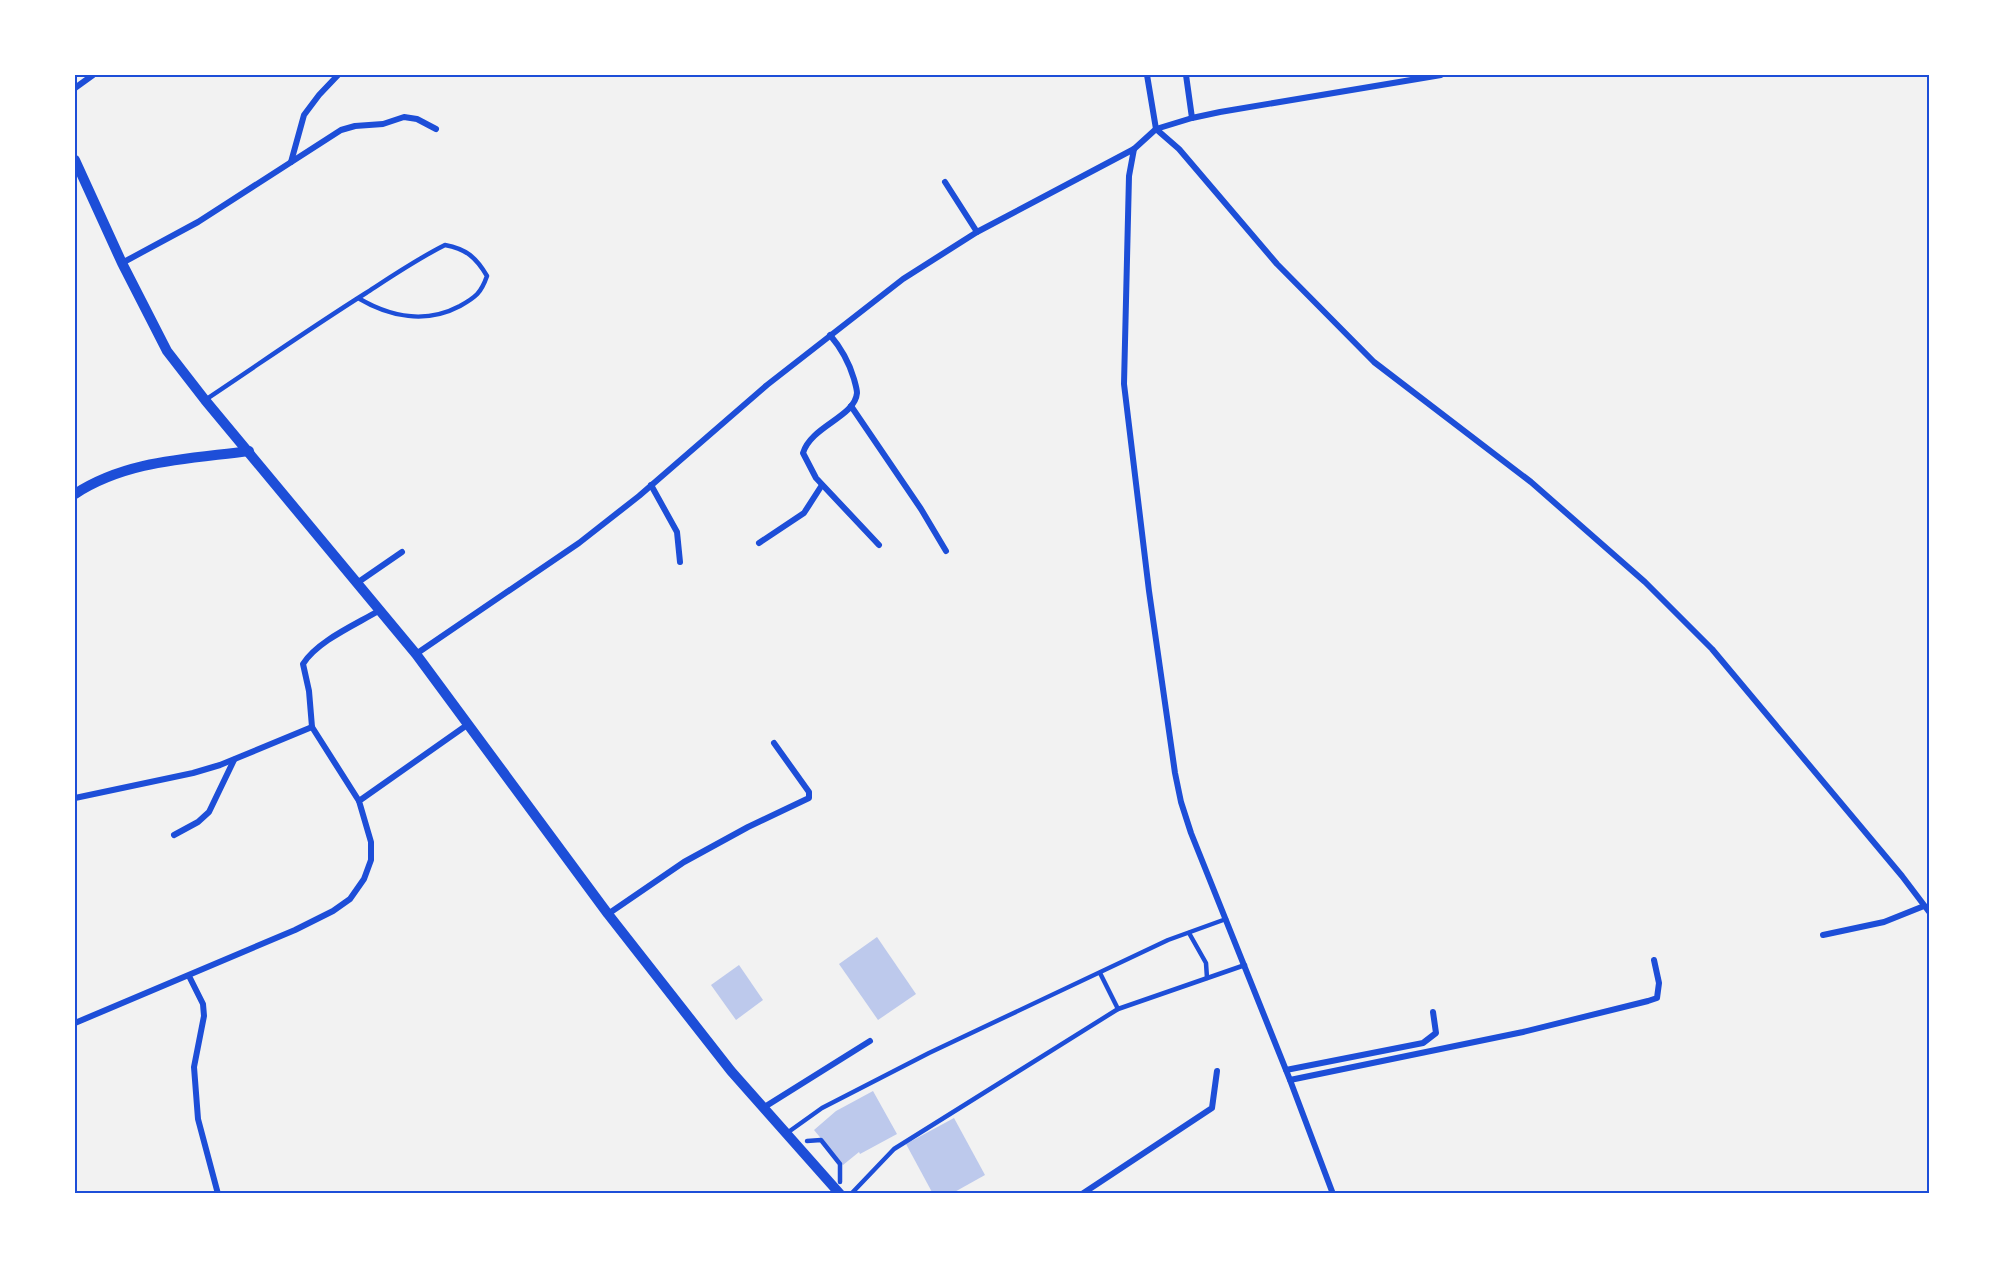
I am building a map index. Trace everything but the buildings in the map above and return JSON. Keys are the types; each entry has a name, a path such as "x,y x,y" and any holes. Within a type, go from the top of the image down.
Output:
{"street":[{"path":"75,88 93,75"},
{"path":"291,163 304,115 338,75"},
{"path":"1147,75 1156,129 1179,149 1277,264 1374,362 1549,497 1646,582 1712,649 1895,867 1930,913"},
{"path":"1186,75 1192,118"},
{"path":"416,654 579,543 758,393 903,279 977,232 1134,149 1156,129 1192,118 1441,75"},
{"path":"122,262 198,222 341,130 355,126 383,124 404,117 417,119 436,129"},
{"path":"1134,149 1129,176 1124,384 1149,591 1181,802 1191,833 1334,1194"},
{"path":"75,160 122,262 167,351 416,654 608,914 731,1071 840,1194"},
{"path":"945,182 977,232"},
{"path":"830,335 842,349 851,368 857,392 851,405 814,434 806,444 803,453 806,462 822,485 879,545"},
{"path":"851,405 921,508 946,551"},
{"path":"75,494 90,484 117,472 146,464 249,452"},
{"path":"651,485 677,532 680,562"},
{"path":"759,543 804,513 822,485"},
{"path":"357,583 402,552"},
{"path":"75,1023 295,930 333,911 350,899 364,879 371,860 371,842 359,801 312,727 309,691 303,664 326,642 380,610"},
{"path":"359,801 467,725"},
{"path":"75,798 193,773 234,760 312,727"},
{"path":"608,914 684,862 748,827 809,798 809,792 774,743"},
{"path":"174,835 198,822 209,812 234,760"},
{"path":"1823,935 1884,922 1924,906"},
{"path":"1290,1080 1534,1030 1648,1002 1657,998 1659,983 1654,960"},
{"path":"189,976 203,1004 204,1016 194,1068 198,1119 218,1194"},
{"path":"1286,1070 1423,1043 1436,1034 1433,1012"},
{"path":"763,1108 870,1041"},
{"path":"1082,1194 1212,1108 1217,1071"}],"lane":[{"path":"205,400 358,298 427,254 445,246 469,253 478,261 486,276 482,290 469,301 448,312 423,318 376,309 358,298"},
{"path":"786,1134 822,1108 855,1089 1168,940 1226,919"},
{"path":"1189,933 1206,963 1207,978"},
{"path":"851,1194 894,1149 1118,1009 1245,965"},
{"path":"1100,973 1118,1009"},
{"path":"807,1141 820,1140 840,1164 840,1182"}]}
